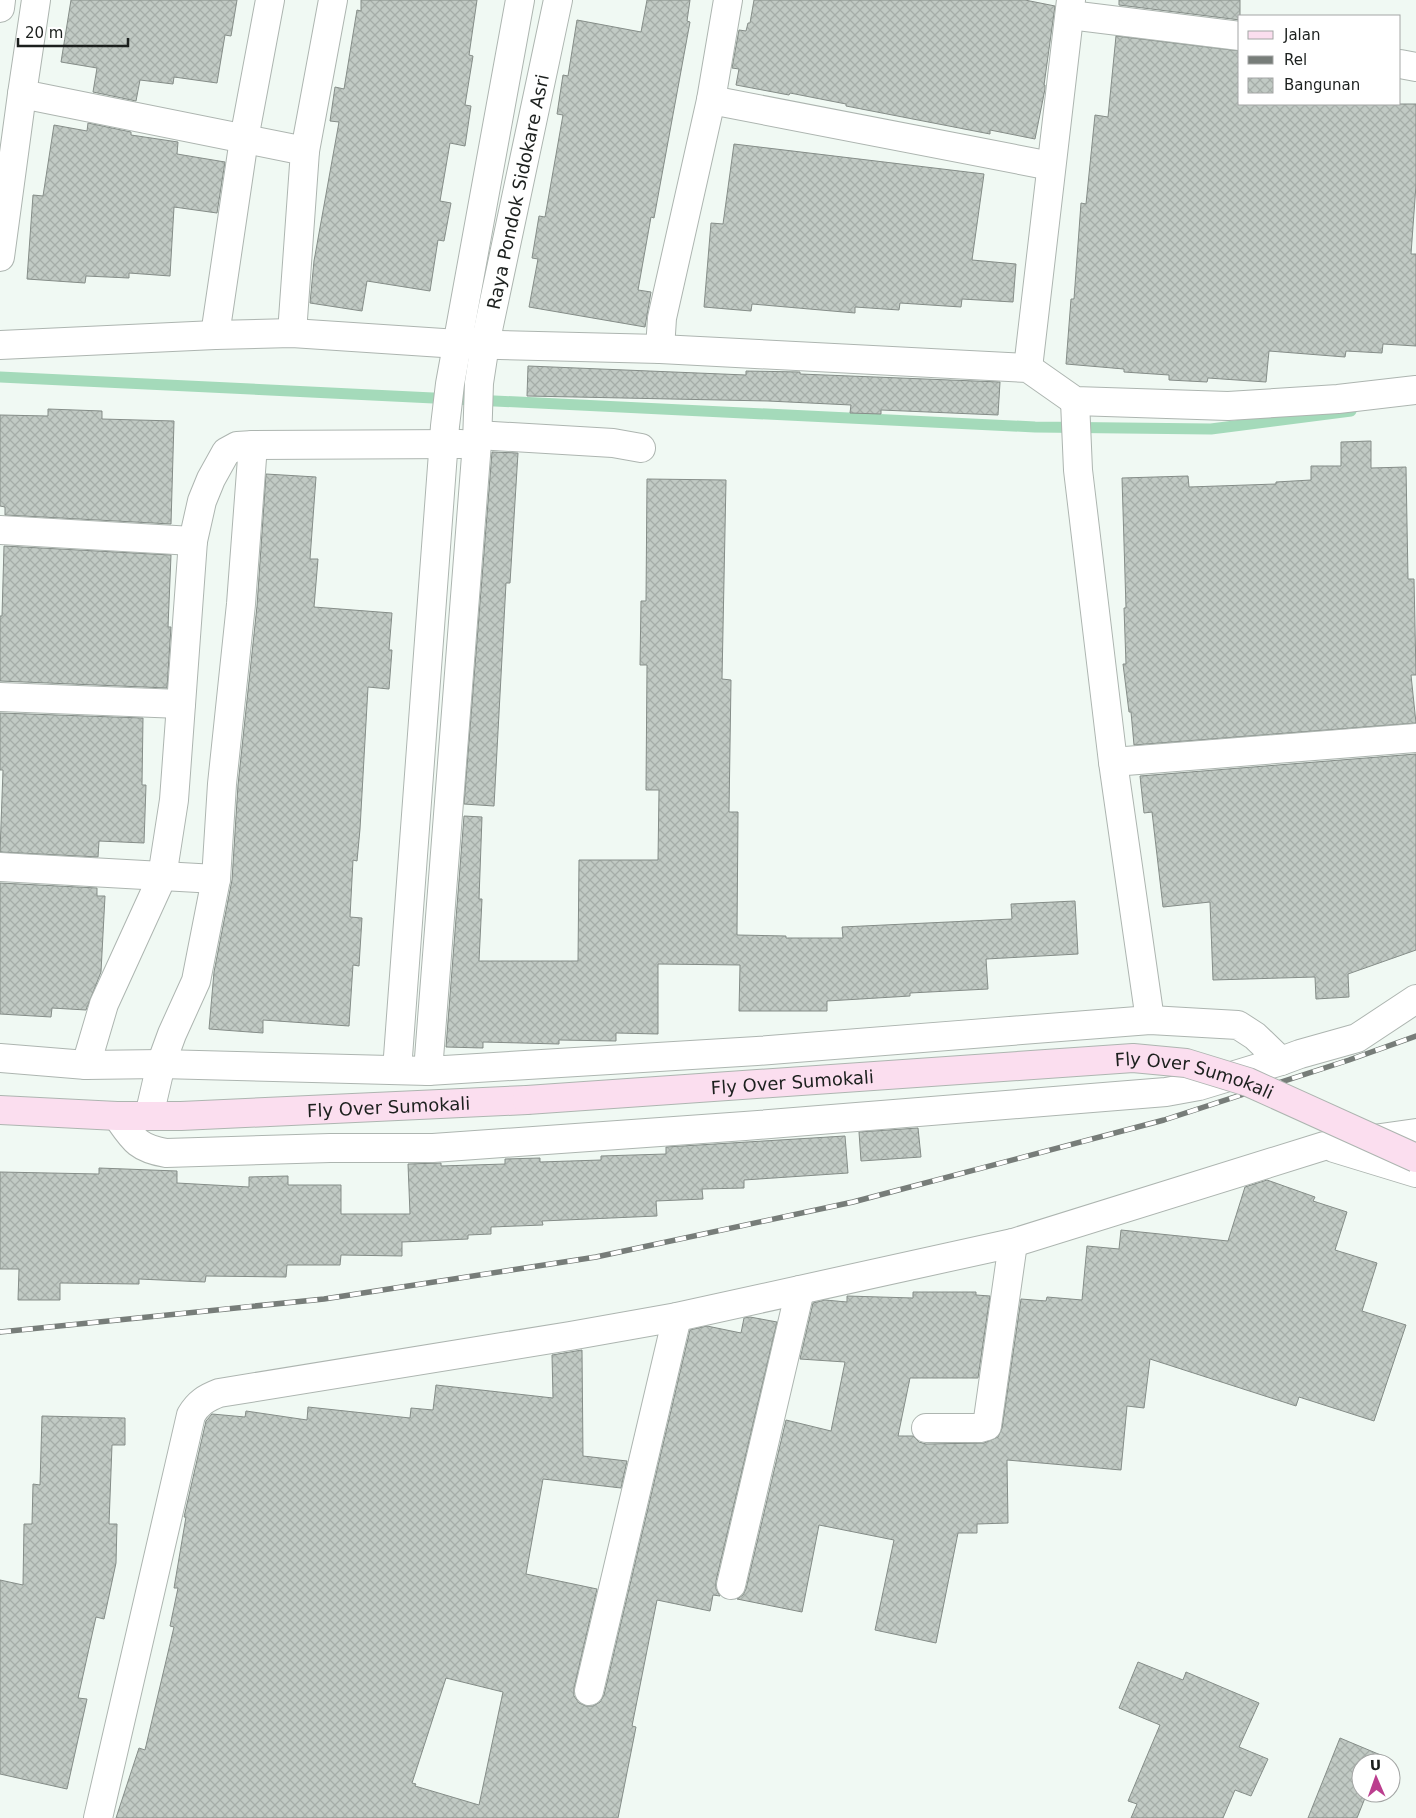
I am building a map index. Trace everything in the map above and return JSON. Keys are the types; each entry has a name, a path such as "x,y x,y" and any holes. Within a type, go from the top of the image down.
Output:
{"main road":[{"name":"Fly Over Sumokali","path":"0,1110 117,1116 181,1116 527,1100 1133,1058 1186,1063 1248,1082 1416,1158"}],"street":[{"path":"0,8 1,0"},
{"path":"0,257 36,0"},
{"path":"215,335 244,139 270,0"},
{"path":"292,333 305,151 334,0"},
{"path":"397,1070 444,435 450,384 520,0"},
{"name":"Raya Pondok Sidokare Asri","path":"428,1071 477,434 479,383 485,344 558,0"},
{"path":"660,349 662,318 711,100 728,0"},
{"path":"1028,368 1070,8 1238,36"},
{"path":"1401,64 1416,67"},
{"path":"22,94 305,151"},
{"path":"711,100 1051,166"},
{"path":"0,345 292,333 458,344 660,349 1028,368 1076,409 1228,406 1338,399 1416,390"},
{"path":"1076,409 1078,463 1113,762 1150,1020"},
{"path":"86,1065 104,1004 162,877 174,800 194,541 202,502 211,479 226,452 237,446 477,434 613,443 642,448"},
{"path":"149,1116 162,1064 172,1034 196,980 216,879 222,784 241,604 253,445"},
{"path":"0,530 194,541"},
{"path":"0,697 181,704"},
{"path":"1113,762 1416,738"},
{"path":"0,867 216,879"},
{"path":"117,1116 128,1133 139,1144 149,1150 166,1153 330,1148 433,1148 735,1127 1166,1092 1199,1086 1358,1038 1416,999"},
{"path":"0,1058 86,1065 162,1064 428,1071 757,1051 1150,1020 1238,1025 1255,1036 1281,1061"},
{"path":"98,1818 191,1415 201,1402 219,1393 677,1317 1013,1243 1324,1146 1416,1133"},
{"path":"1324,1146 1416,1173"},
{"path":"926,1428 980,1428 987,1426 1013,1243"},
{"path":"731,1585 800,1290"},
{"path":"589,1691 677,1317"}],"building":[{"path":"71,0 237,0 231,36 225,35 217,83 174,77 173,84 140,80 136,101 93,92 97,68 61,62"},
{"path":"361,0 477,0 469,55 473,56 465,105 471,106 465,146 450,143 440,201 451,203 444,241 438,240 430,291 367,281 362,311 310,303 314,261 339,122 330,121 335,87 344,89 357,10 361,11"},
{"path":"647,0 690,0 687,21 690,22 654,218 651,217 638,290 651,292 645,327 529,307 538,259 532,258 539,216 545,217 563,115 557,114 563,75 568,76 577,20 641,32"},
{"path":"754,0 1025,0 1055,6 1045,89 1035,139 990,130 990,134 790,93 789,95 736,85 739,69 732,68 739,30 746,31 748,23 750,23"},
{"path":"1119,0 1240,0 1240,15 1238,15 1238,20 1119,5"},
{"path":"1116,36 1238,51 1238,105 1416,104 1416,185 1411,254 1416,254 1416,346 1383,344 1382,353 1346,351 1345,357 1269,351 1266,382 1208,378 1207,382 1169,380 1169,375 1124,372 1124,369 1066,364 1071,299 1074,299 1081,203 1086,204 1095,115 1108,117"},
{"path":"88,123 131,132 131,135 178,142 177,154 225,162 217,213 174,207 170,276 129,273 129,278 86,276 85,283 27,279 33,195 43,196 54,125 87,131"},
{"path":"734,144 984,174 972,260 1016,264 1013,302 962,299 961,307 900,303 899,310 855,307 855,313 752,304 751,311 704,307 711,223 723,224"},
{"path":"528,366 746,375 746,371 800,372 800,374 1000,382 998,415 881,410 881,414 850,413 851,405 768,401 527,396"},
{"path":"48,409 102,411 102,419 174,421 171,524 5,515 5,507 0,506 0,415 48,416"},
{"path":"1371,441 1371,468 1406,467 1408,579 1414,579 1416,675 1411,675 1416,723 1134,745 1123,664 1126,664 1124,608 1126,608 1122,478 1188,476 1189,487 1276,484 1276,482 1311,480 1311,466 1341,466 1341,442"},
{"path":"492,452 518,453 510,583 506,583 494,806 464,804"},
{"path":"266,474 316,477 310,559 318,559 314,607 392,613 389,650 392,650 389,689 368,687 360,829 357,861 353,860 350,917 362,918 359,966 353,965 349,1026 263,1020 263,1033 209,1029 214,972 232,880 238,785 257,606"},
{"path":"647,479 726,480 722,679 731,680 729,812 738,812 737,935 786,936 786,938 843,938 842,927 1012,919 1011,904 1075,901 1078,954 986,959 988,989 910,993 910,996 827,1001 827,1011 739,1011 740,965 658,964 658,1034 616,1033 616,1041 559,1040 559,1044 483,1042 483,1048 446,1047 464,816 482,817 479,899 482,899 479,961 578,961 579,860 658,860 659,790 646,790 647,665 640,665 641,601 646,601"},
{"path":"4,546 171,555 168,627 171,627 167,688 0,681 0,616 2,616"},
{"path":"0,713 143,718 142,785 146,785 144,843 99,841 98,857 0,852 3,770 0,770"},
{"path":"1416,754 1416,950 1348,974 1349,997 1316,999 1315,977 1213,980 1210,902 1163,907 1152,812 1144,813 1140,776"},
{"path":"0,883 97,888 97,896 105,896 101,972 86,1010 52,1008 51,1017 0,1014"},
{"path":"918,1128 921,1157 861,1161 859,1132"},
{"path":"845,1136 848,1173 744,1180 744,1188 702,1189 703,1199 656,1201 657,1216 542,1221 543,1225 491,1227 491,1234 468,1235 468,1239 402,1242 402,1256 341,1255 340,1265 287,1265 286,1277 206,1276 205,1282 139,1279 139,1284 60,1283 60,1300 18,1300 19,1269 0,1269 0,1172 99,1174 99,1168 177,1171 177,1183 249,1187 249,1177 288,1176 288,1185 341,1185 341,1214 410,1214 408,1164 441,1163 441,1166 505,1164 505,1159 540,1158 540,1162 601,1160 601,1156 666,1154 666,1147"},
{"path":"1267,1180 1315,1197 1313,1201 1347,1212 1335,1250 1377,1263 1362,1311 1406,1325 1374,1421 1299,1397 1296,1406 1150,1359 1144,1408 1127,1406 1121,1470 1007,1460 1008,1523 977,1524 977,1533 958,1533 936,1643 875,1630 894,1540 819,1525 802,1612 737,1599 743,1595 746,1589 786,1420 831,1431 845,1362 800,1359 813,1303 825,1300 847,1302 847,1296 913,1298 913,1292 976,1292 976,1295 990,1296 978,1378 910,1378 898,1436 913,1436 919,1442 926,1444 984,1443 998,1437 1002,1428 1021,1299 1046,1301 1047,1297 1082,1300 1087,1246 1119,1249 1121,1230 1228,1241 1245,1187"},
{"path":"750,1317 777,1322 716,1581 716,1589 720,1596 713,1595 710,1611 657,1600 632,1726 636,1727 618,1818 116,1818 139,1748 145,1750 174,1627 170,1626 178,1588 174,1588 186,1517 184,1517 206,1421 212,1414 245,1417 246,1411 307,1420 308,1407 410,1418 411,1408 433,1410 436,1385 553,1398 552,1355 582,1350 583,1456 627,1461 621,1488 543,1479 526,1574 597,1589 574,1688 574,1696 579,1703 593,1706 600,1702 604,1695 690,1330 707,1326 741,1333 744,1318","holes":["446,1678 503,1692 479,1805 415,1786 416,1784 412,1783"]},
{"path":"42,1416 125,1418 125,1445 112,1445 109,1524 117,1524 116,1563 104,1619 96,1617 78,1698 87,1699 67,1789 0,1774 0,1580 23,1585 24,1524 32,1524 33,1484 40,1485"},
{"path":"1138,1662 1183,1680 1186,1672 1259,1703 1239,1747 1268,1759 1251,1796 1235,1790 1223,1818 1131,1818 1137,1804 1128,1801 1160,1725 1119,1708"},
{"path":"1340,1738 1376,1753 1351,1753 1351,1803 1363,1803 1357,1818 1308,1818"}],"waterway":[{"path":"0,377 1035,427 1211,429 1351,411"}],"railway":[{"path":"0,1332 324,1299 596,1257 853,1202 1164,1120 1349,1060 1416,1036"}]}
